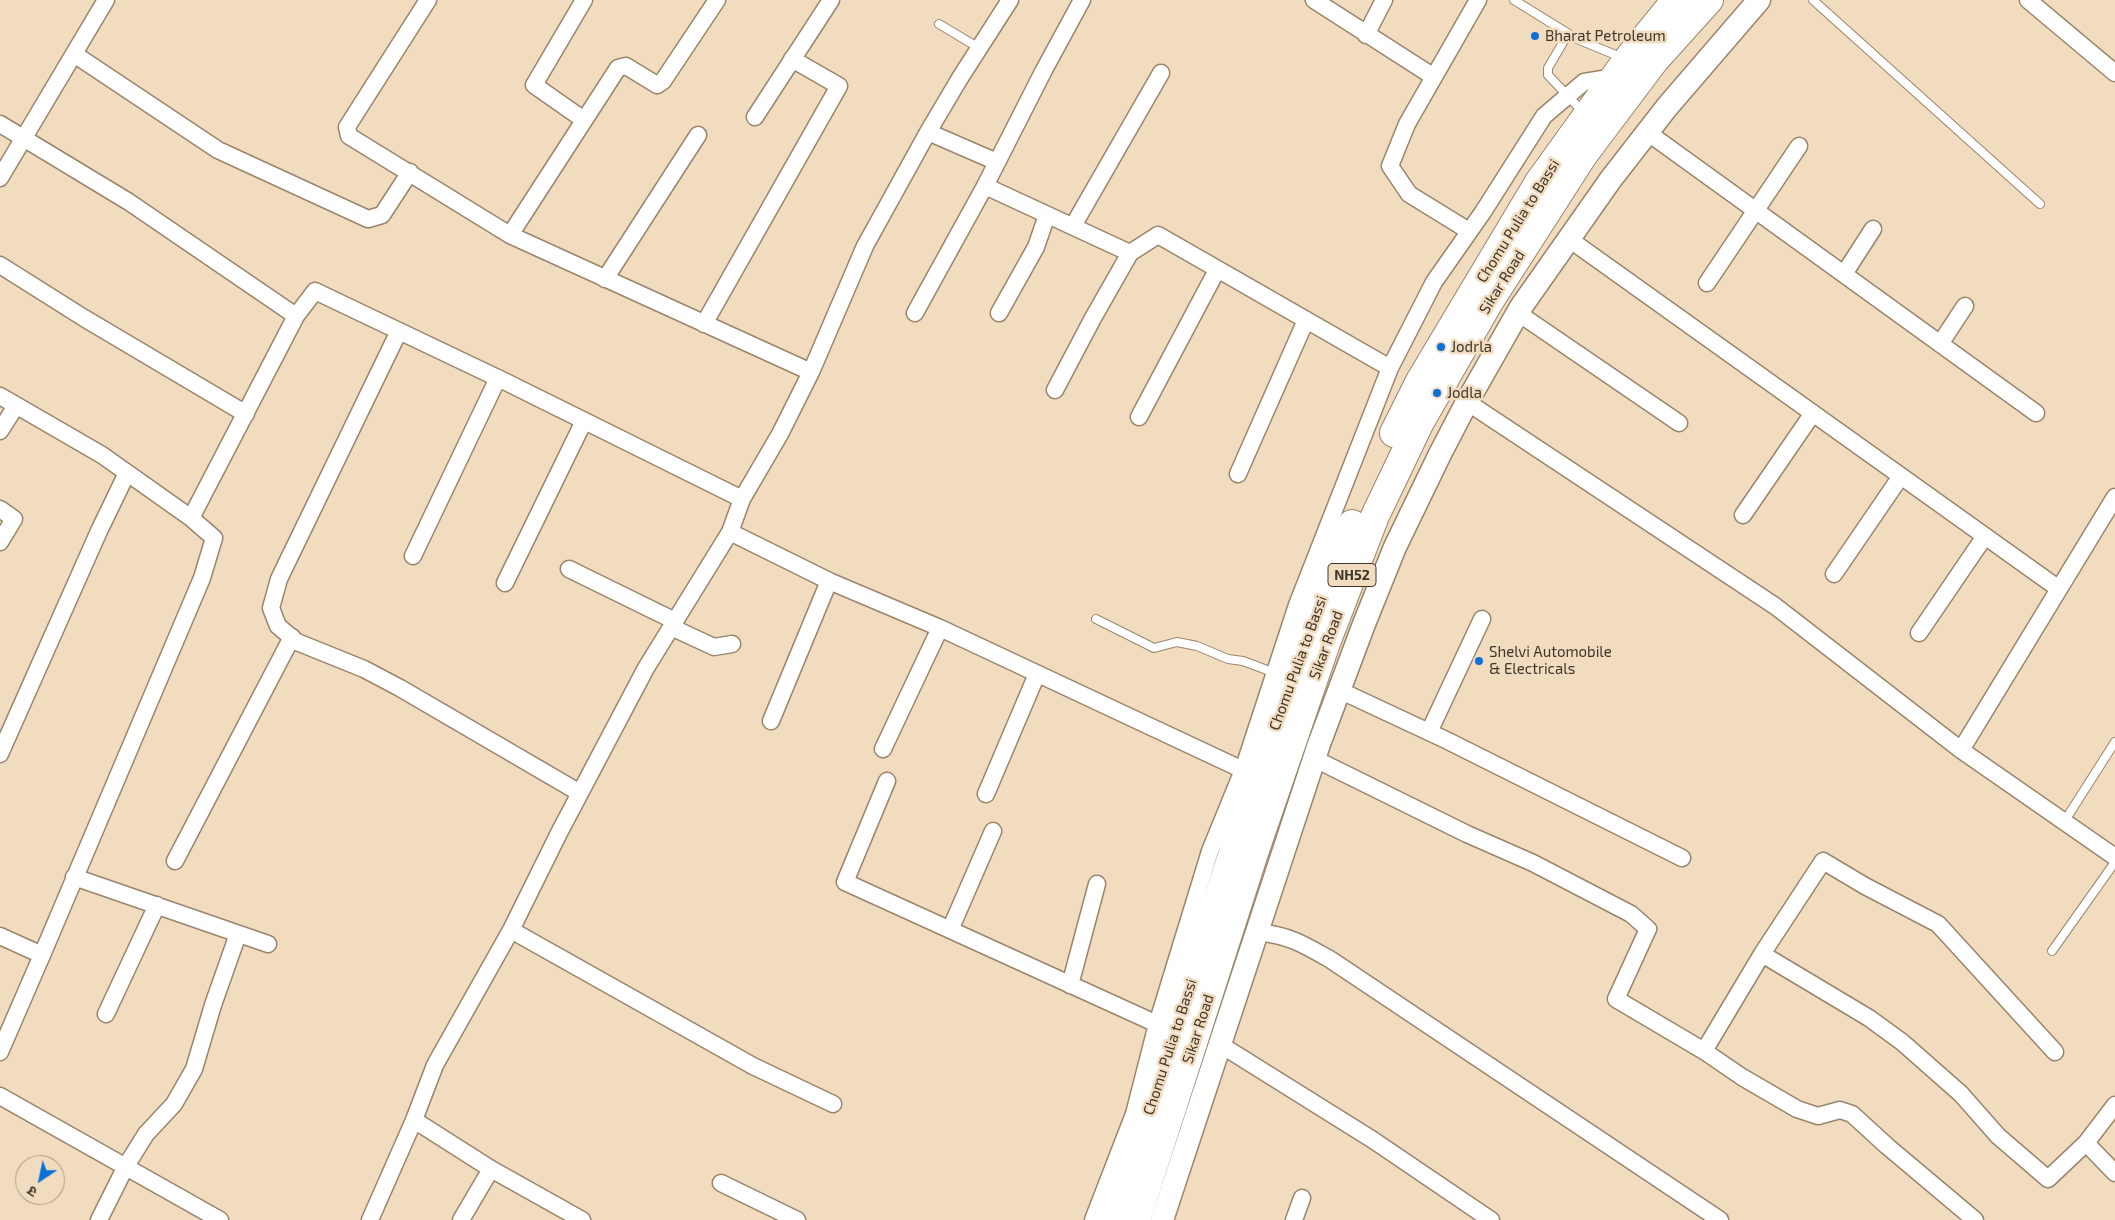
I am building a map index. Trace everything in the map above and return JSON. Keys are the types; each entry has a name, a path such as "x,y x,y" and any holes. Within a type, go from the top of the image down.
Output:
{"highway":[{"name":"Chomu Pulia to Bassi","path":"1114,1220 1286,689 1360,504 1420,381 1539,182 1660,11 1676,0"},
{"name":"Sikar Road","path":"1136,1220 1254,853 1326,643 1375,516 1420,422 1489,302 1568,178 1654,61 1709,0"}],"main road":[{"path":"1162,1220 1315,759 1339,690 1395,547 1466,402 1518,313 1611,178 1647,132 1759,0"}],"street":[{"path":"0,178 25,139 106,0"},
{"path":"428,0 347,127 349,136 510,235 811,372"},
{"path":"584,0 534,85 584,120"},
{"path":"510,235 618,68 626,66 657,84 663,81 717,0"},
{"path":"755,117 831,0"},
{"path":"370,1220 414,1120 435,1066 511,930 646,668 730,532 742,499 780,434 811,372 866,246 928,132 1010,0"},
{"path":"915,314 985,186 1082,0"},
{"path":"1314,0 1434,77"},
{"path":"1366,35 1384,0"},
{"path":"1470,232 1409,194 1390,166 1407,124 1478,0"},
{"path":"2028,0 2115,73"},
{"path":"74,54 218,150 368,219 382,215 410,172"},
{"path":"704,324 839,86 792,59"},
{"path":"1093,1220 1134,1114 1157,1024 1210,851 1243,770 1297,605 1390,368 1434,282 1470,232 1544,116 1584,82 1621,68"},
{"path":"1072,226 1161,73"},
{"path":"0,124 129,202 296,316"},
{"path":"928,132 997,162"},
{"path":"1647,132 2036,413"},
{"path":"605,279 698,135"},
{"path":"1707,282 1799,146"},
{"path":"985,186 1130,253"},
{"path":"999,313 1036,247 1047,215"},
{"path":"1844,274 1873,229"},
{"path":"1055,390 1130,253 1158,235 1390,368"},
{"path":"1569,239 2059,589"},
{"path":"0,265 84,318 246,414"},
{"path":"1139,417 1217,270"},
{"path":"192,518 296,316 315,291 498,378 742,499"},
{"path":"1940,344 1965,306"},
{"path":"1518,313 1679,423"},
{"path":"1238,474 1306,320"},
{"path":"399,331 280,579 271,608 278,626 298,642 364,669 400,688 580,793"},
{"path":"413,556 498,378"},
{"path":"0,396 102,455 192,518 214,538 202,578 42,955 2,1043"},
{"path":"1466,402 1775,606 1961,750 2114,856"},
{"path":"0,431 16,406"},
{"path":"1743,515 1813,413"},
{"path":"505,583 584,420"},
{"path":"0,754 99,531 127,473"},
{"path":"1834,574 1901,476"},
{"path":"1961,750 2115,497"},
{"path":"0,509 14,518 0,542"},
{"path":"730,532 829,581 940,628 1243,770"},
{"path":"1919,633 1985,536"},
{"path":"569,569 714,647 732,644"},
{"path":"771,721 829,581"},
{"path":"1429,732 1482,619"},
{"path":"883,749 940,628"},
{"path":"175,861 292,638"},
{"path":"986,794 1037,674"},
{"path":"1339,690 1429,732 1682,858"},
{"path":"1315,759 1632,914 1648,929 1616,999 1704,1051 1742,1078 1797,1109 1818,1116 1840,1110 1852,1114 1957,1214 1975,1220"},
{"path":"888,781 845,882 1157,1024"},
{"path":"950,930 993,831"},
{"path":"1704,1051 1762,954 1823,861 1865,886 1938,924 2055,1052"},
{"path":"74,877 268,944"},
{"path":"1070,985 1097,884"},
{"path":"106,1014 157,905"},
{"path":"511,930 753,1066 834,1104"},
{"path":"1258,932 1288,937 1331,960 1720,1220"},
{"path":"99,1220 126,1166 146,1134 174,1104 194,1069 213,1005 238,934"},
{"path":"0,936 42,955"},
{"path":"1762,954 1869,1018 1902,1042 1961,1094 1998,1136 2048,1179 2086,1144 2115,1106"},
{"path":"1221,1044 1292,1087 1490,1220"},
{"path":"0,1096 220,1220"},
{"path":"414,1120 491,1169 578,1219"},
{"path":"2086,1144 2115,1173"},
{"path":"461,1220 491,1169"},
{"path":"721,1183 797,1220"},
{"path":"1294,1220 1302,1198"}],"lane":[{"path":"1514,0 1621,68"},
{"path":"1812,0 2040,204"},
{"path":"939,24 979,48"},
{"path":"1568,34 1548,68 1548,75 1587,116"},
{"path":"1096,619 1154,648 1177,642 1197,646 1228,659 1275,673"},
{"path":"2064,822 2115,742"},
{"path":"2052,951 2114,856"}],"place":[{"name":"Bharat Petroleum","path":"1535,36"},
{"name":"Jodrla","path":"1441,347"},
{"name":"Jodla","path":"1437,393"},
{"name":"Shelvi Automobile & Electricals","path":"1479,661"}]}
